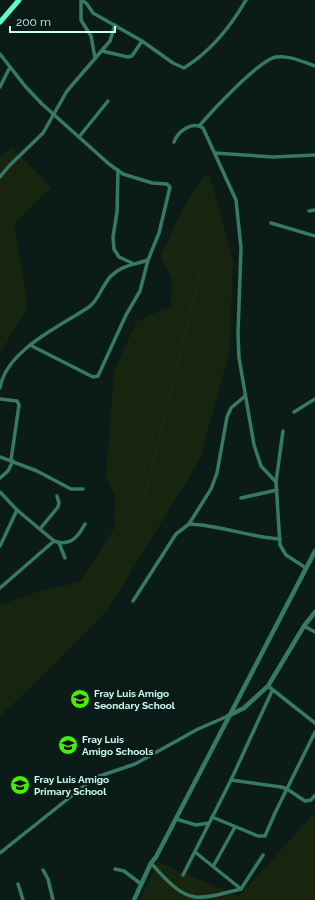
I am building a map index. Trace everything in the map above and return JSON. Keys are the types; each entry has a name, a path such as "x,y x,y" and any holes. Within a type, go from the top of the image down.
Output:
{"main road":[{"path":"0,22 19,0"}],"street":[{"path":"81,0 87,4 93,13 142,41 173,63 184,68 194,61 230,26 246,0"},
{"path":"81,0 80,20 91,36 94,58"},
{"path":"0,177 9,166 43,133 67,91 112,38 115,25"},
{"path":"102,51 128,57 132,56 142,41"},
{"path":"0,54 25,86 79,137 122,174 152,183 167,184 170,187 159,233 148,260 140,291 126,315 98,376 93,377 30,345"},
{"path":"199,126 234,88 269,60 279,57 287,58 315,66"},
{"path":"0,87 10,67"},
{"path":"79,137 108,100"},
{"path":"174,142 178,133 192,125 199,126 206,134 236,200 241,248 238,352 257,456 267,474 276,482"},
{"path":"215,153 273,157 315,155"},
{"path":"118,170 117,212 113,243 119,257 132,263 139,263 148,260"},
{"path":"309,211 315,210"},
{"path":"271,222 315,236"},
{"path":"0,388 4,375 30,345 58,325 91,306 110,277 115,272 132,263"},
{"path":"133,601 176,534 189,524 214,482 229,412 245,396"},
{"path":"0,399 17,401 19,405 12,461 8,471 0,478"},
{"path":"294,412 315,399"},
{"path":"283,431 276,482 281,548 286,555 306,568"},
{"path":"0,457 37,471 71,489 83,489"},
{"path":"241,498 277,490"},
{"path":"0,492 17,510 54,541 59,543 74,540 85,524"},
{"path":"40,529 58,507 59,503 57,496"},
{"path":"0,546 17,510"},
{"path":"189,524 214,526 254,536 280,539"},
{"path":"0,588 54,541"},
{"path":"59,543 65,558"},
{"path":"134,900 151,863 156,858 228,716 315,551"},
{"path":"0,853 94,778 134,764 198,730 244,708 268,686 304,626 315,612"},
{"path":"304,626 315,632"},
{"path":"268,686 272,691 315,723"},
{"path":"183,875 231,780 272,691"},
{"path":"212,817 258,836 265,836 274,813 315,732"},
{"path":"231,780 287,789 305,801 311,800 315,795"},
{"path":"156,858 156,855 182,803 188,795"},
{"path":"176,819 196,825 209,823"},
{"path":"214,866 235,827"},
{"path":"195,852 241,889"},
{"path":"151,863 165,878 188,895 204,897 241,889 263,855"},
{"path":"115,869 124,871 141,884"},
{"path":"43,870 48,879 53,900"},
{"path":"18,884 23,900"}],"green space":[{"path":"11,147 51,188 14,225 28,307 0,353 0,158"},
{"path":"204,175 210,176 233,260 230,349 200,459 108,609 56,663 0,716 0,605 40,591 80,582 114,529 115,496 106,477 114,371 137,321 171,306 172,279 161,256 181,212"},
{"path":"315,812 315,900 140,900 158,862 239,896"}],"waterway":[{"path":"0,704 75,617 143,502 200,272 200,211"}],"place":[{"name":"Fray Luis Amigo Seondary School","path":"80,699"},
{"name":"Fray Luis Amigo Schools","path":"68,745"},
{"name":"Fray Luis Amigo Primary School","path":"20,785"}]}
